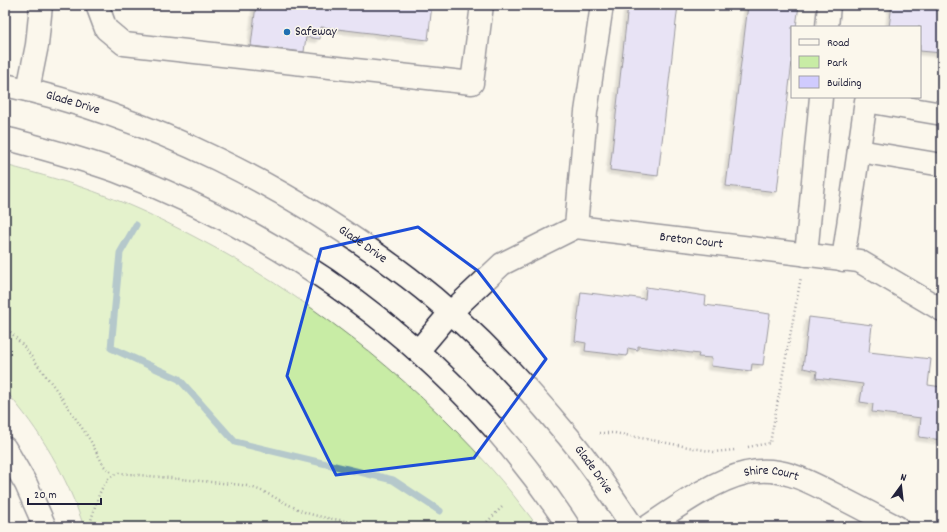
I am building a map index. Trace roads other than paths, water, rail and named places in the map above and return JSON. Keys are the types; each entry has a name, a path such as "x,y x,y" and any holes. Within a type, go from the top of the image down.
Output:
{"street":[{"path":"28,90 37,45 41,5"},
{"path":"97,5 106,29 124,44 472,83 482,5"},
{"path":"418,351 450,314 502,264 576,228 586,112 602,5"},
{"path":"827,26 829,5"},
{"name":"Glade Drive","path":"5,85 78,103 123,118 195,148 257,180 355,240 409,279 485,345 528,390 561,428 596,471 634,527"},
{"path":"806,255 821,98"},
{"path":"844,260 866,101 942,114"},
{"path":"5,138 33,145 116,171 201,207 238,226 308,267 327,280 382,320 418,351 434,365 485,417 547,493 569,527"},
{"path":"860,151 942,165"},
{"name":"Breton Court","path":"576,228 859,261 942,310"},
{"path":"5,448 26,484 45,527"},
{"name":"Shire Court","path":"647,527 718,483 744,473 758,470 773,470 805,479 897,527"}],"waterway":[{"path":"136,225 120,253 111,348 179,379 235,442 393,480 440,511"}],"place":[{"name":"Safeway","path":"287,32"}]}
